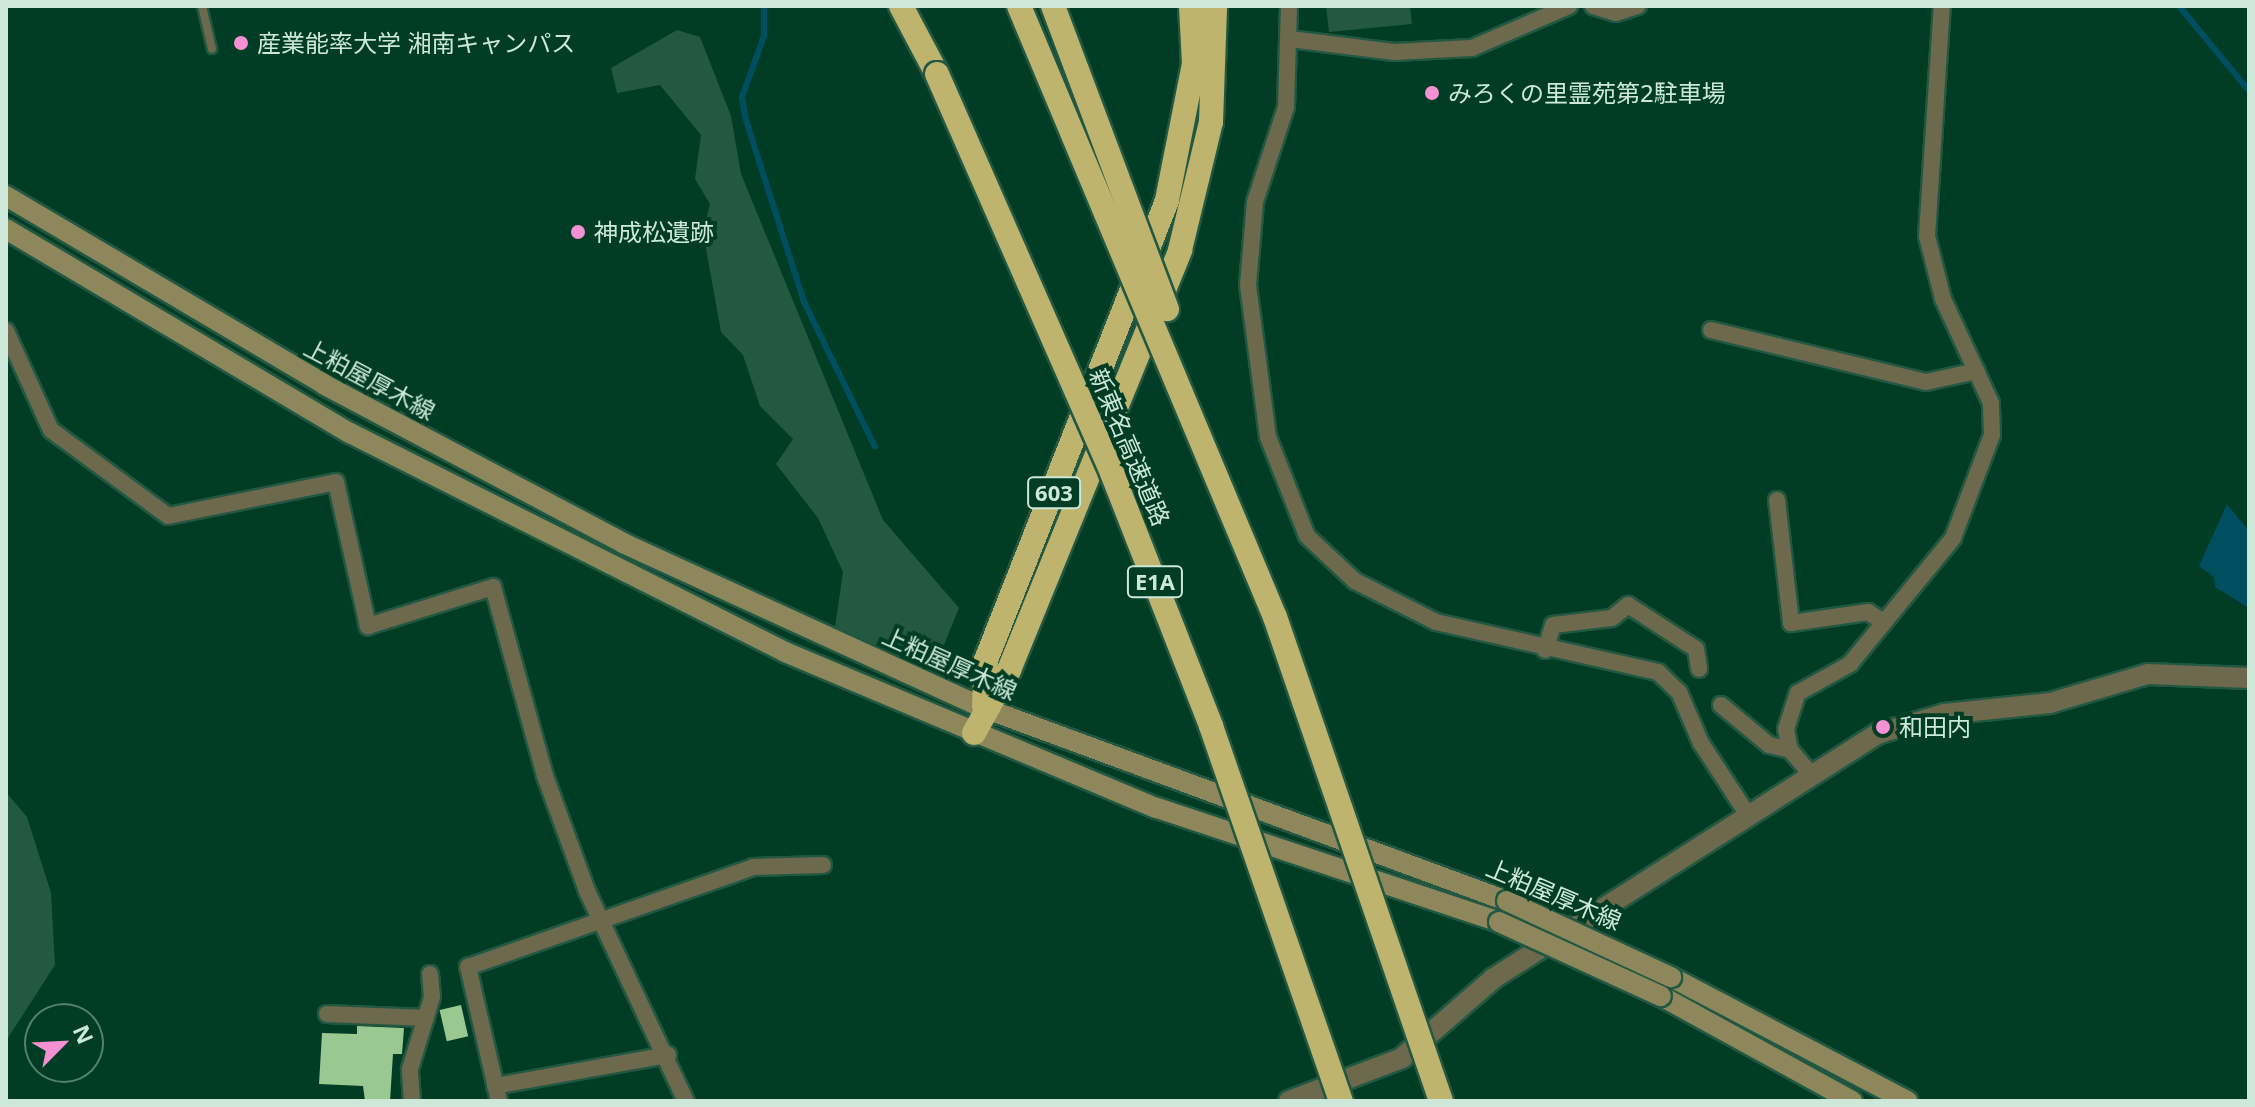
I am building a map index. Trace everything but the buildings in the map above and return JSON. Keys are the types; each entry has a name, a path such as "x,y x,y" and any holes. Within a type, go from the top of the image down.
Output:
{"highway":[{"name":"新東名高速道路","path":"903,6 937,74 1141,547 1341,1101"},
{"path":"1019,6 1275,617"},
{"path":"1053,6 1275,617 1441,1101"},
{"name":"603","path":"984,708 986,660 1121,326 1184,135 1194,64 1191,6"},
{"name":"603","path":"974,733 984,708 1009,670 1193,211 1211,122 1215,6"}],"main road":[{"name":"上粕屋厚木線","path":"6,196 183,303 623,543 984,708 1507,901 1671,977 1907,1101"},
{"name":"上粕屋厚木線","path":"6,229 169,327 560,543 974,733 1157,808 1499,922 1661,996 1852,1101"}],"street":[{"path":"1289,6 1286,107 1255,202 1248,285 1258,391 1290,503 1327,560 1355,581 1436,622 1545,650 1643,669 1671,682 1748,815"},
{"path":"1290,39 1394,52 1472,48 1569,6"},
{"path":"1593,6 1616,13 1638,6"},
{"path":"1810,773 1790,750 1786,729 1798,693 1850,664 1882,621 1953,538 1983,469 1993,419 1977,371 1943,299 1926,225 1932,115 1944,58 1942,6"},
{"path":"169,327 183,303"},
{"path":"1711,330 1926,382 1977,371"},
{"path":"6,331 51,430 168,516 336,482 368,626 493,587 545,776 600,922 668,1055 686,1101"},
{"path":"1777,500 1791,623 1868,612 1882,621"},
{"path":"1545,650 1553,625 1612,618 1628,605 1696,649 1699,669"},
{"path":"1289,1101 1402,1058 1494,978 1810,773 1877,734 1944,714 2012,711 2148,674 2249,678"},
{"path":"1721,705 1769,745 1790,750"},
{"path":"668,1055 497,1093 468,967 753,867 823,865"},
{"path":"412,1101 410,1069 426,1018 430,974"},
{"path":"327,1014 426,1018"}],"lane":[{"path":"202,6 212,49"}],"green space":[{"path":"1326,6 1410,6 1412,24 1329,32"},
{"path":"677,30 700,37 731,116 741,174 883,520 959,608 939,657 917,665 835,627 843,572 818,518 776,464 793,439 760,406 743,355 721,332 703,232 710,204 695,179 701,135 660,85 617,93 611,68"},
{"path":"6,792 27,817 51,893 55,965 30,1003 24,1003 24,1013 6,1041"}],"water":[{"path":"2227,504 2249,531 2249,608 2215,587 2214,577 2199,566"}],"waterway":[{"path":"764,6 764,36 742,97 745,117 804,302 875,447"},
{"path":"2179,6 2249,91"}],"place":[{"name":"産業能率大学 湘南キャンパス","path":"241,43"},
{"name":"みろくの里霊苑第2駐車場","path":"1432,93"},
{"name":"神成松遺跡","path":"578,232"},
{"name":"和田内","path":"1883,727"}]}
